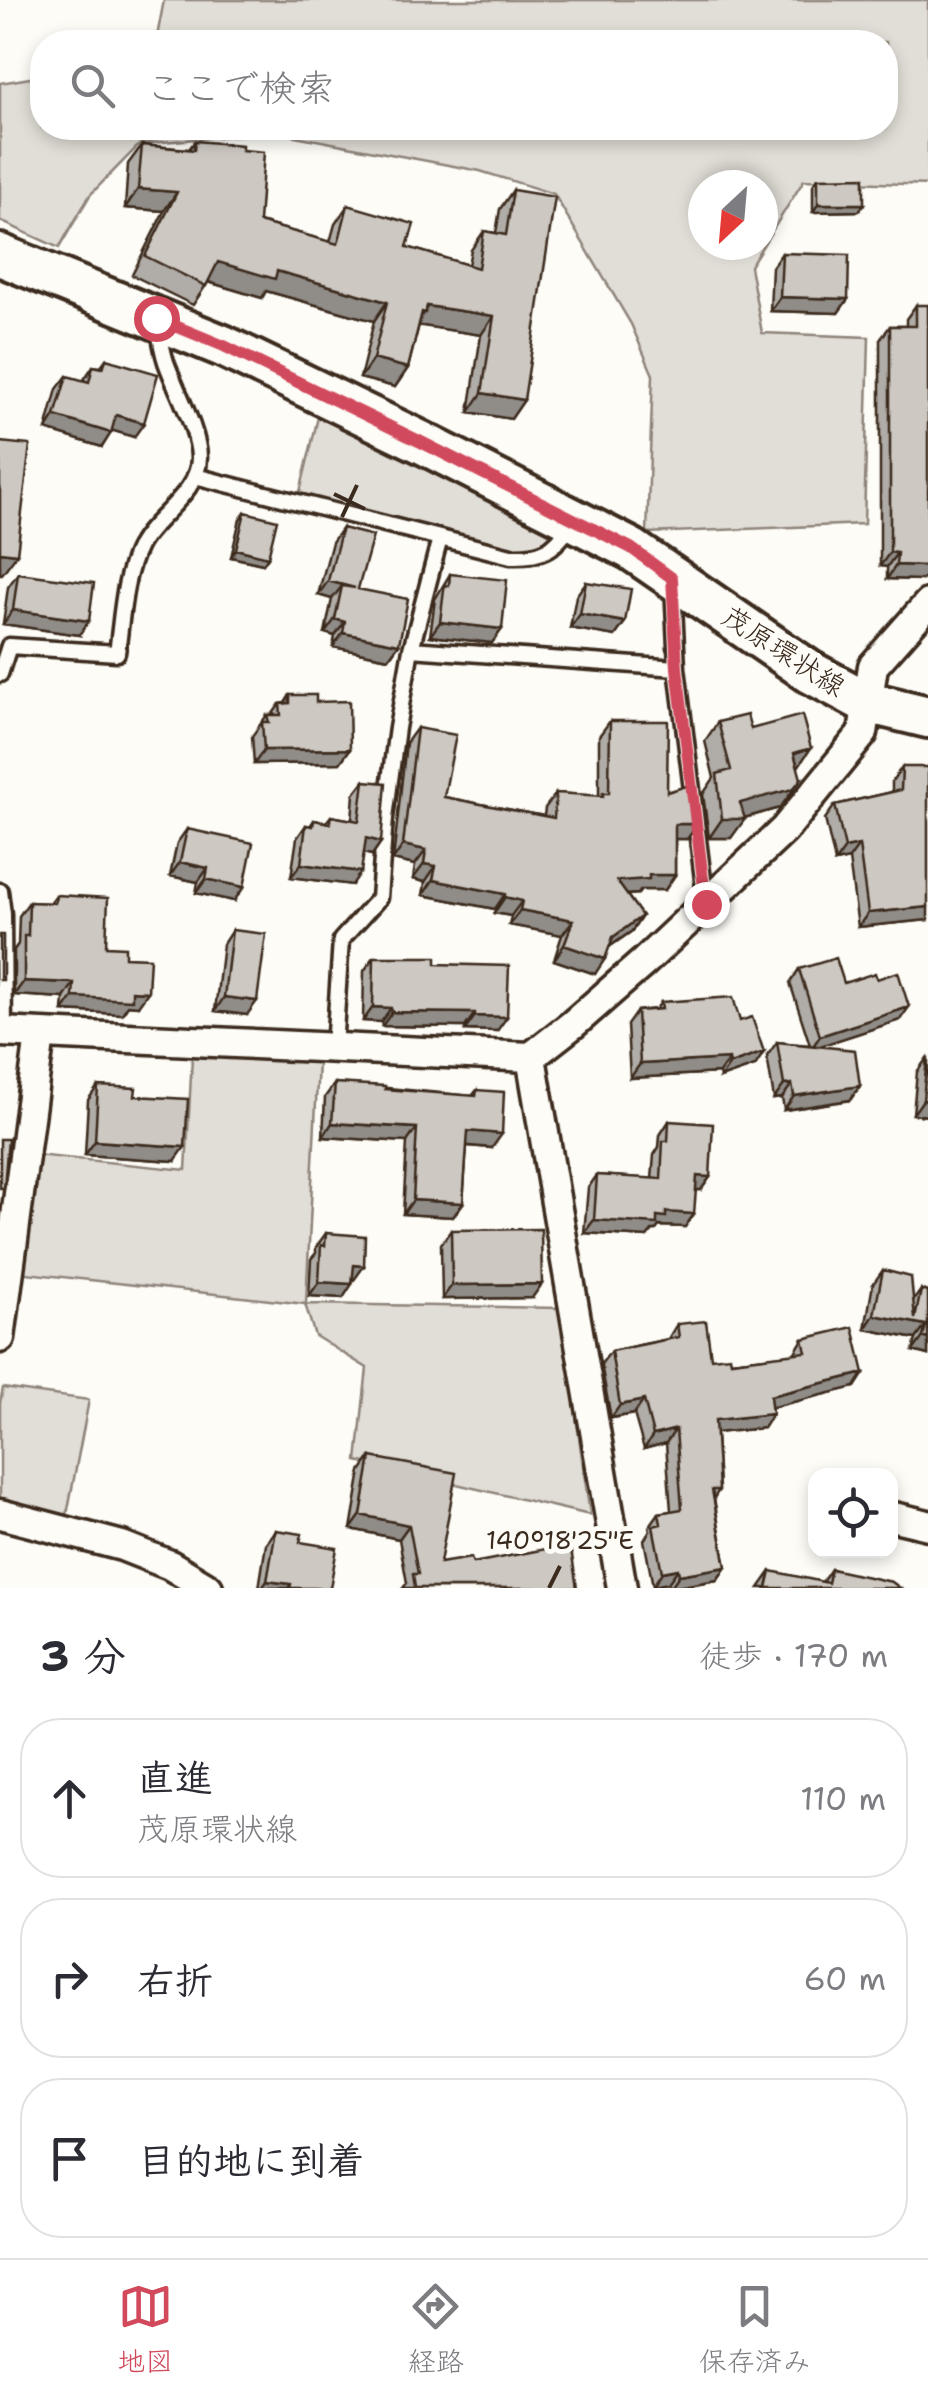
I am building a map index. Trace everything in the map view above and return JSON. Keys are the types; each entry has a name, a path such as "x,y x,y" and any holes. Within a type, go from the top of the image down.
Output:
{"main road":[{"name":"茂原環状線","path":"0,254 224,346 631,548 810,672 866,702 928,717"}],"street":[{"path":"2,1032 530,1057 572,1026 643,963 784,830 863,734 873,666 928,604"},
{"path":"0,1338 40,1035"},
{"path":"530,1057 622,1588"},
{"path":"0,1514 122,1546 170,1565 208,1588"},
{"path":"898,1518 928,1525"}],"lane":[{"path":"0,674 8,646 117,653 127,584 138,548 195,476 199,457 190,421 165,360 156,318"},
{"path":"195,476 510,556 532,556 556,546 574,520"},
{"path":"334,1048 341,940 379,898 397,728 440,538"},
{"path":"672,578 677,668 706,904"},
{"path":"412,649 677,668"},
{"path":"0,891 2,1032"}],"shaded area":[{"path":"164,0 928,0 928,185 804,180 778,221 778,170 688,170 688,260 754,260 750,266 762,333 869,337 864,524 647,533 653,375 631,324 554,194 480,171 316,140 898,140 898,30 158,30"},
{"path":"30,78 30,140 185,140 140,144 90,195 59,248 0,221 0,83"},
{"path":"318,417 557,528 542,544 521,550 299,496"},
{"path":"192,1056 318,1062 306,1304 561,1308 590,1515 357,1461 367,1368 315,1336 305,1304 17,1272 36,1155 186,1170"},
{"path":"3,1388 89,1400 66,1520 0,1502"}],"building":[{"path":"195,141 242,145 242,150 264,152 259,222 338,244 348,205 414,224 407,247 478,268 484,231 506,235 513,190 555,197 524,400 482,393 494,316 427,306 422,312 408,368 373,359 387,302 277,271 275,279 218,262 206,286 145,256 177,192 138,189 142,145 194,150"},
{"path":"864,177 864,204 818,204 818,178"},
{"path":"782,253 849,255 848,299 780,297"},
{"path":"916,305 928,305 928,566 896,565 897,553 890,552 890,326 916,326"},
{"path":"106,359 158,374 144,423 116,415 111,433 55,416 67,376 89,382 93,366 103,368"},
{"path":"0,442 30,445 17,554 0,552"},
{"path":"245,512 277,520 268,557 236,549"},
{"path":"342,528 373,536 358,589 408,599 399,644 343,633 345,622 335,619 342,586 355,588 328,581"},
{"path":"18,573 94,583 89,621 13,610"},
{"path":"450,574 507,580 502,629 440,622"},
{"path":"586,582 631,589 625,622 580,614"},
{"path":"290,695 316,695 316,702 349,701 350,749 264,750 262,722 269,722 267,715 281,715 280,704 290,703"},
{"path":"747,715 751,729 802,715 811,748 794,753 801,779 793,789 740,803 745,819 722,819 717,774 731,770 718,722"},
{"path":"610,721 668,721 667,792 693,784 698,824 675,824 675,875 617,881 642,916 613,937 605,959 564,945 573,920 520,910 522,901 505,894 433,880 436,866 424,864 426,850 403,845 417,728 456,735 444,797 554,818 556,793 609,793"},
{"path":"902,767 928,767 928,907 868,913 859,845 845,848 835,805 901,790"},
{"path":"364,781 386,783 381,842 366,838 361,872 301,864 306,825 313,826 314,820 330,823 331,816 359,821"},
{"path":"187,829 253,843 244,887 206,879 208,868 180,862"},
{"path":"56,895 108,898 106,946 125,947 125,957 150,958 148,992 132,991 132,1000 73,997 74,983 24,981 29,902 55,903"},
{"path":"232,930 266,934 257,1001 224,997"},
{"path":"3,935 3,980 0,980"},
{"path":"374,957 436,957 436,964 509,966 507,1017 392,1012 391,1008 373,1007"},
{"path":"836,958 844,983 875,973 877,979 898,972 909,1007 820,1036 799,969"},
{"path":"733,997 740,1021 752,1017 764,1052 730,1064 729,1059 640,1064 637,1011 662,1009 661,1002"},
{"path":"777,1042 855,1050 860,1086 794,1096 792,1084 784,1085"},
{"path":"928,1058 928,1101 923,1100"},
{"path":"335,1083 476,1096 477,1090 504,1092 502,1134 468,1131 463,1203 413,1200 417,1128 332,1123"},
{"path":"98,1086 136,1088 135,1096 188,1099 185,1147 95,1141"},
{"path":"669,1121 713,1124 710,1177 697,1176 694,1214 666,1212 666,1217 657,1216 657,1224 594,1220 597,1175 661,1179 663,1141 668,1141"},
{"path":"0,1139 8,1139 4,1188 0,1188"},
{"path":"541,1229 542,1284 452,1285 451,1230"},
{"path":"326,1233 365,1236 364,1266 354,1265 352,1284 319,1282 321,1245 325,1246"},
{"path":"883,1270 911,1277 915,1319 921,1290 928,1292 928,1339 923,1337 926,1325 874,1315"},
{"path":"706,1321 711,1358 730,1356 731,1361 806,1352 803,1339 853,1327 864,1373 770,1396 772,1414 715,1420 719,1490 712,1490 726,1567 679,1575 678,1569 662,1572 653,1526 661,1524 659,1513 682,1509 676,1429 653,1435 644,1400 620,1405 611,1351 679,1337 677,1324"},
{"path":"371,1457 456,1473 440,1563 471,1558 473,1563 556,1547 557,1551 571,1549 577,1588 415,1588 413,1574 418,1574 409,1525 361,1515"},
{"path":"276,1530 302,1534 300,1542 337,1548 330,1588 290,1588 291,1584 267,1581"},
{"path":"831,1569 892,1582 900,1588 767,1588 771,1571 828,1583"}],"route":[{"path":"156,318 224,346 421,442 631,548 672,578 677,668 706,904"}]}
